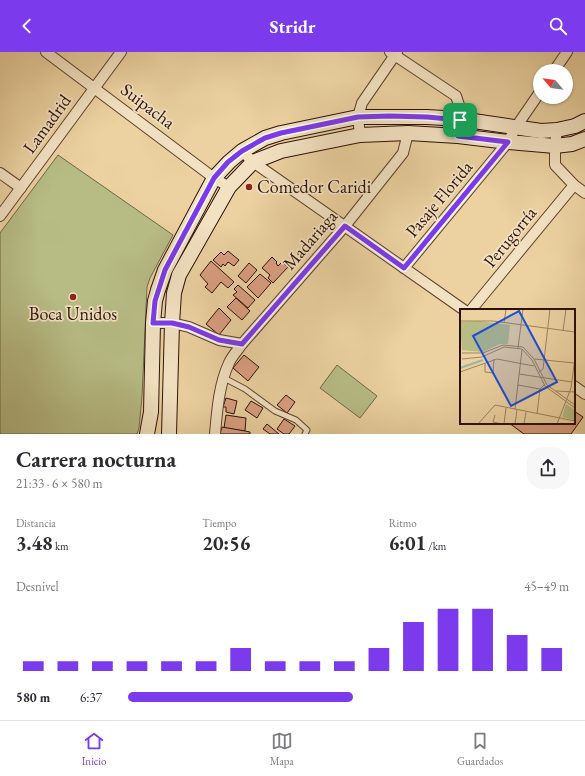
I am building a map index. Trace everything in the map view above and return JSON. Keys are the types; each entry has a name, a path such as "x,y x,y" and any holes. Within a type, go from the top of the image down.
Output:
{"main road":[{"path":"147,434 151,412 153,323 155,301 165,270 214,178 228,162 242,151 265,138 281,133 358,117 427,117 541,131 557,130 575,126 585,121"},
{"path":"168,434 174,293 179,275 229,187 253,162 281,151 360,134 408,133 458,136 555,146 572,144 585,139"}],"street":[{"name":"Suipacha","path":"46,52 214,178 229,187"},
{"name":"Lamadrid","path":"0,216 121,52"},
{"path":"559,64 567,52"},
{"path":"360,134 358,117 362,103 394,53 456,96 460,108 458,136"},
{"name":"Pasaje Florida","path":"404,268 508,142 516,127 533,102"},
{"path":"557,130 555,165 574,185 585,193"},
{"name":"Madariaga","path":"215,434 216,418 224,378 230,361 242,344 345,226 403,153 408,133"},
{"path":"242,151 253,162 463,309"},
{"path":"0,173 22,188"},
{"name":"Perugorría","path":"472,309 574,185"},
{"path":"153,323 172,323 189,327 219,340 242,344"},
{"path":"575,387 585,394"}],"lane":[{"path":"224,378 245,390 275,411 296,420 307,430 305,434"}],"green space":[{"name":"Boca Unidos","path":"58,155 173,235 150,278 147,287 142,397 137,434 0,434 0,233"},
{"path":"337,365 377,396 360,418 320,388"}],"building":[{"path":"228,251 239,260 234,266 228,262 225,266 223,264 221,267 213,260 221,252 224,255"},
{"path":"272,257 277,262 276,263 278,266 282,262 288,267 273,283 268,278 270,275 262,268"},
{"path":"211,261 234,282 228,288 221,282 212,293 205,287 208,284 200,275"},
{"path":"249,263 257,270 246,283 238,276"},
{"path":"260,274 271,283 258,298 247,287"},
{"path":"238,285 255,300 248,308 233,295 237,292 234,289"},
{"path":"236,298 250,311 242,320 227,307"},
{"path":"219,308 231,320 219,335 206,324"},
{"path":"244,355 259,367 248,381 233,368"},
{"path":"286,395 295,402 287,413 277,405"},
{"path":"226,398 237,401 234,414 226,412 226,407 223,407"},
{"path":"251,401 263,408 257,418 245,410"},
{"path":"575,412 583,417 571,434 524,434 510,424 575,424"},
{"path":"226,415 246,418 245,431 224,428"},
{"path":"284,419 295,426 289,434 284,434 277,429"},
{"path":"267,424 279,434 270,434 263,429"},
{"path":"222,427 250,432 250,434 220,434"}],"place":[{"name":"Comedor Caridi","path":"249,187"},
{"name":"Boca Unidos","path":"73,297"}],"route":[{"path":"358,117 427,117 460,120 458,136 508,142 404,268 345,226 242,344 219,340 189,327 172,323 153,323 155,301 165,270 214,178 228,162 242,151 265,138 281,133 358,117"}]}
